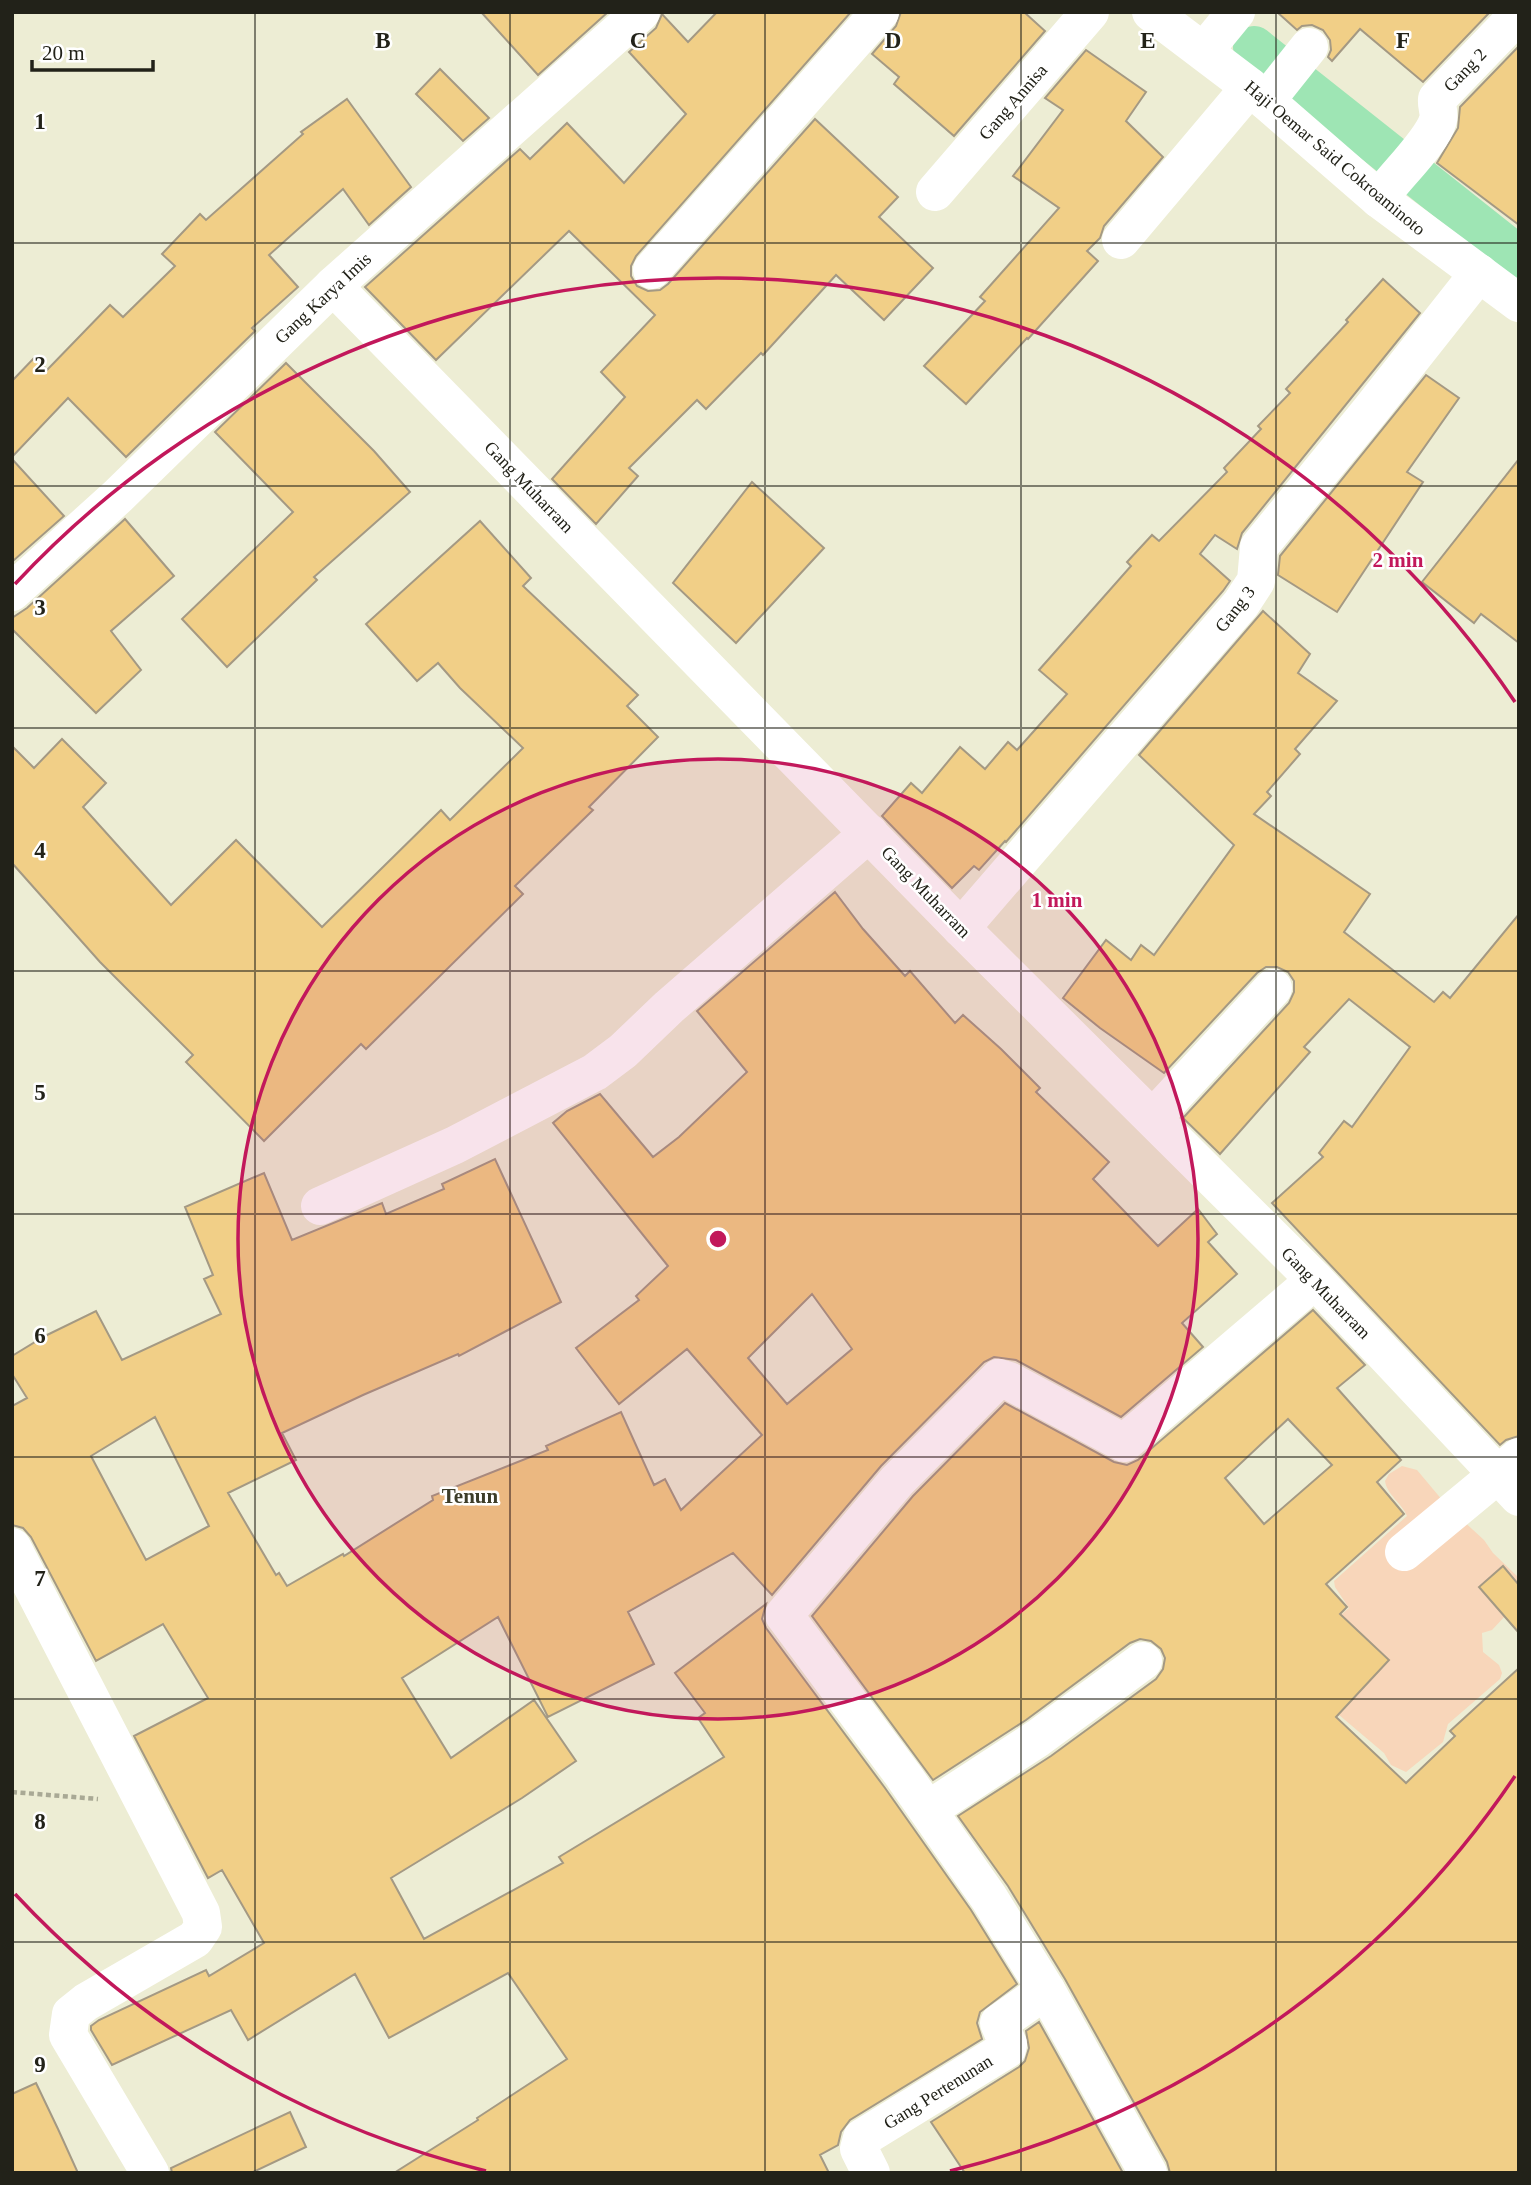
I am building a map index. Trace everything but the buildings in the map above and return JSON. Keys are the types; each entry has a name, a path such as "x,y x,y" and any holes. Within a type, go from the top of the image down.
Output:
{"street":[{"name":"Gang Karya Imis","path":"12,592 118,496 333,286 641,12"},
{"path":"652,270 880,12"},
{"name":"Gang Annisa","path":"935,192 1090,12"},
{"name":"Haji Oemar Said Cokroaminoto","path":"1151,12 1218,34 1262,94 1385,190 1479,273 1519,303"},
{"name":"Gang 2","path":"1385,190 1422,146 1439,118 1437,99 1519,14"},
{"path":"1121,240 1306,51"},
{"name":"Gang 3","path":"961,928 1241,604 1256,581 1259,547 1479,273"},
{"name":"Gang Muharram","path":"333,286 961,928 1512,1477"},
{"path":"320,1206 455,1144 595,1072 623,1051 669,1007 869,833"},
{"path":"1153,1118 1273,988"},
{"path":"1148,2173 1046,1990 989,1898 928,1810 784,1615 897,1481 999,1378 1124,1443 1315,1280"},
{"path":"1404,1552 1512,1477"},
{"path":"12,1547 201,1913 203,1927 195,1938 71,2014 68,2035 150,2173"},
{"path":"928,1810 1038,1738 1143,1661"},
{"name":"Gang Pertenunan","path":"871,2173 859,2149 862,2138 1007,2049 1009,2045 999,2023 1046,1990"}],"path":[{"path":"12,1792 144,1803"}],"shaded area":[{"path":"1402,1466 1417,1470 1448,1507 1484,1540 1493,1553 1519,1578 1519,1601 1492,1630 1482,1633 1483,1652 1499,1665 1502,1673 1500,1679 1448,1724 1443,1742 1406,1772 1391,1765 1384,1753 1332,1709 1334,1621 1349,1608 1334,1581 1407,1516 1385,1481 1389,1474"}],"waterway":[{"path":"1230,27 1254,47"},
{"path":"1254,47 1519,257"}],"district":[{"name":"Tenun","path":"470,1496"}]}
